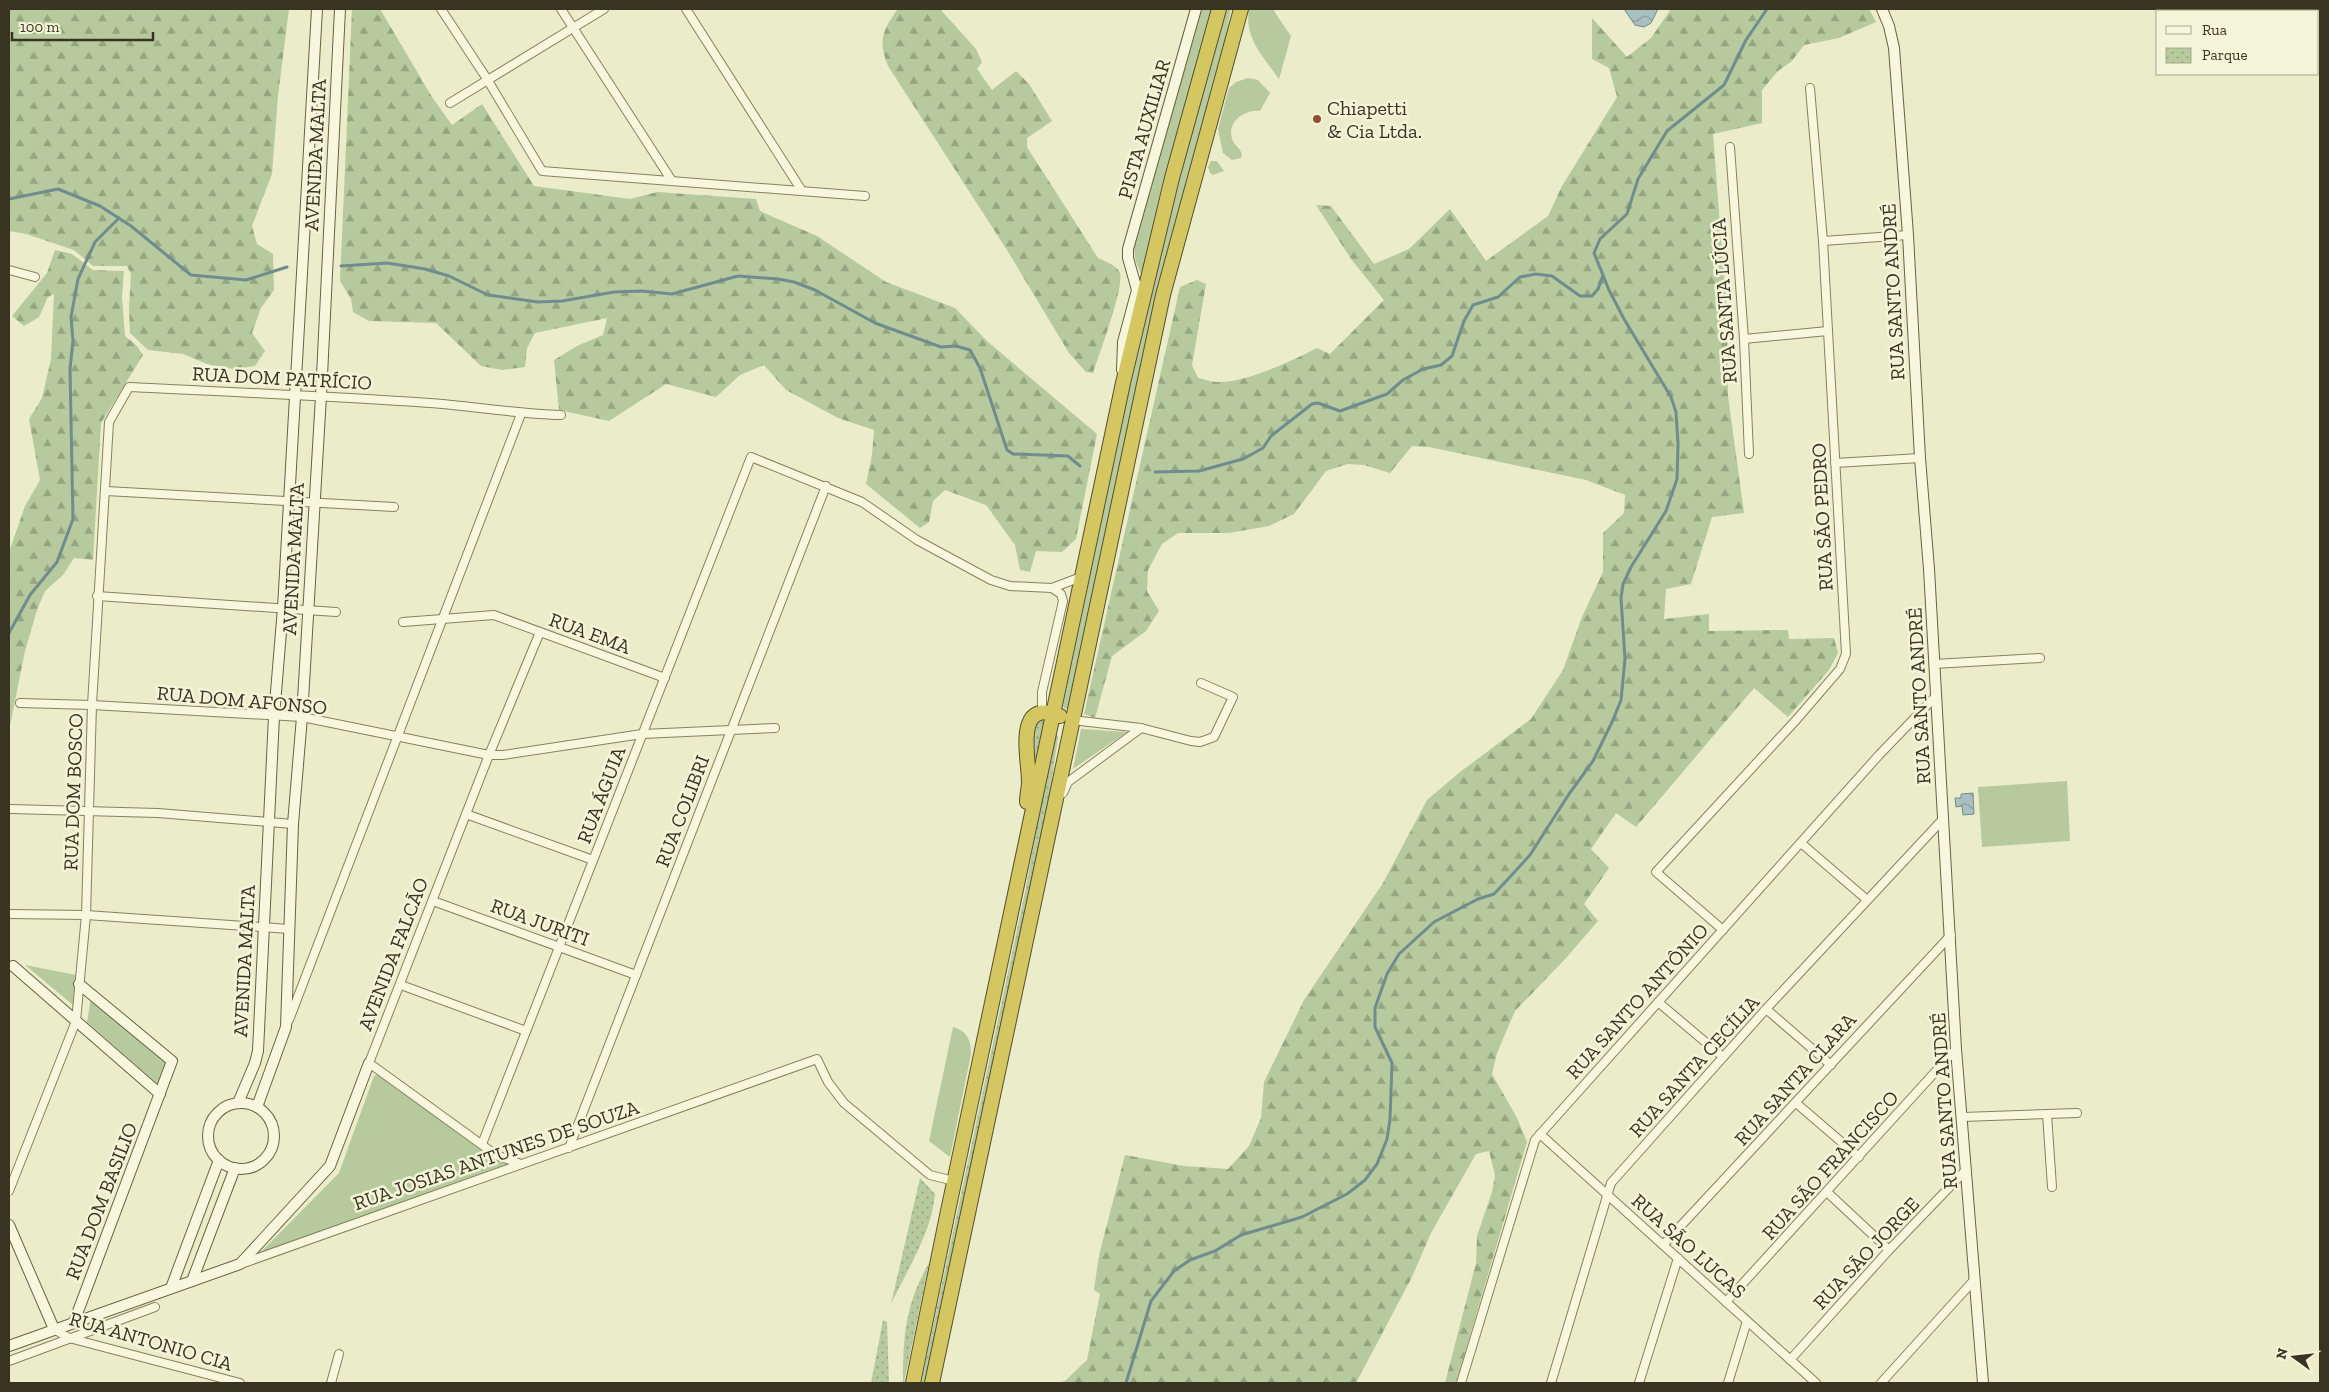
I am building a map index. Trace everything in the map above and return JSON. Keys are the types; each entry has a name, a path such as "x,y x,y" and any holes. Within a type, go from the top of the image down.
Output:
{"highway":[{"path":"1057,715 1081,577 1123,383 1172,178 1219,9"},
{"path":"913,1383 1006,938 1057,715 1163,295 1240,9"},
{"path":"932,1383 1050,823 1063,722 1057,715"},
{"path":"1006,938 1029,783 1026,735 1028,725 1031,718 1057,715"}],"street":[{"name":"AVENIDA MALTA","path":"238,1103 255,1063 258,1051 274,716 284,608 316,9"},
{"name":"AVENIDA MALTA","path":"257,1107 286,1027 293,824 302,718 321,396 340,9"},
{"path":"441,9 488,80 542,172 864,196"},
{"path":"561,9 672,181"},
{"path":"450,103 604,9"},
{"path":"686,9 802,191"},
{"name":"PISTA AUXILIAR","path":"1123,383 1122,353 1137,290 1128,258 1128,249 1196,9"},
{"name":"RUA SANTO ANDRÉ","path":"1882,9 1889,26 1894,48 1908,235 1920,458 1929,569 1935,697 1944,818 1956,1049 1983,1383"},
{"name":"RUA SÃO PEDRO","path":"1722,930 1656,872 1797,720 1843,664 1846,654 1823,241 1810,88"},
{"name":"RUA SANTA LÚCIA","path":"1730,147 1744,339 1749,454"},
{"path":"1823,241 1908,235"},
{"path":"9,270 35,277"},
{"path":"1744,339 1828,331"},
{"name":"RUA DOM PATRÍCIO","path":"129,387 321,396 434,404 521,414 561,415"},
{"name":"RUA DOM BOSCO","path":"9,1191 76,1021 86,915 92,705 109,422 129,387"},
{"path":"286,1027 521,414"},
{"name":"RUA ÁGUIA","path":"482,1144 751,458 826,486"},
{"path":"1835,463 1920,458"},
{"path":"826,486 862,502 917,540 991,580 1010,586 1052,588 1081,577"},
{"name":"RUA COLIBRI","path":"569,1148 826,486"},
{"path":"106,491 394,507"},
{"path":"1052,588 1061,594 1062,601 1042,692 1057,715 1141,728 1191,742 1200,742 1214,737 1233,697 1201,683"},
{"path":"98,596 336,612"},
{"name":"RUA EMA","path":"402,622 494,615 665,678"},
{"name":"AVENIDA FALCÃO","path":"240,1264 330,1166 489,755 540,632"},
{"path":"1934,664 2040,658"},
{"name":"RUA SANTO ANTÔNIO","path":"1462,1383 1534,1140 1879,756 1935,697"},
{"name":"RUA DOM AFONSO","path":"20,703 92,705 302,718 489,755 503,755 642,734 775,728"},
{"path":"1050,823 1068,782 1141,728"},
{"path":"11,809 158,813 293,824"},
{"path":"466,814 593,860"},
{"name":"RUA SANTA CECÍLIA","path":"1552,1383 1611,1183 1866,899 1944,818"},
{"path":"1801,843 1866,899"},
{"name":"RUA JURITI","path":"433,901 636,975"},
{"path":"9,914 86,915 289,929"},
{"name":"RUA SANTA CLARA","path":"1663,1245 1950,935"},
{"path":"14,966 160,1094"},
{"name":"RUA DOM BASILIO","path":"74,1322 172,1062 79,984"},
{"path":"401,985 526,1031"},
{"path":"1658,1002 1723,1057"},
{"path":"1766,1009 1831,1065"},
{"name":"RUA SÃO FRANCISCO","path":"1726,1302 1956,1049"},
{"name":"RUA JOSIAS ANTUNES DE SOUZA","path":"9,1346 817,1059 828,1082 844,1103 930,1175 954,1181"},
{"path":"369,1063 496,1155 521,1164"},
{"path":"238,1103 257,1107 271,1123 273,1144 262,1161 249,1168 235,1168 219,1160 209,1143 209,1129 219,1112 238,1103"},
{"path":"1796,1103 1859,1157"},
{"path":"1962,1117 2077,1113"},
{"path":"2047,1114 2052,1187"},
{"name":"RUA SÃO LUCAS","path":"1540,1134 1816,1383"},
{"path":"171,1288 219,1160"},
{"path":"192,1281 235,1168"},
{"name":"RUA SÃO JORGE","path":"1790,1360 1889,1250 1966,1170"},
{"path":"1827,1192 1889,1250"},
{"path":"9,1225 54,1329"},
{"path":"1639,1383 1678,1258"},
{"path":"1881,1383 1975,1279"},
{"path":"9,1361 155,1307"},
{"path":"1728,1383 1748,1321"},
{"name":"RUA ANTONIO CIA","path":"54,1329 69,1338 240,1383"},
{"path":"331,1383 339,1354"}],"green space":[{"path":"9,9 289,9 278,96 272,174 252,226 257,244 273,254 274,290 261,308 252,333 265,351 255,366 233,369 207,364 183,354 148,350 130,333 131,274 127,266 93,266 74,250 26,234 9,231"},
{"path":"352,9 380,9 432,97 452,125 482,104 534,186 630,199 657,192 756,199 760,211 817,236 886,282 955,308 988,342 1097,434 1076,539 1062,552 1036,551 1030,572 1020,570 1015,545 986,505 945,490 933,501 929,522 920,528 866,484 872,455 874,430 838,418 786,390 764,365 740,375 716,397 666,384 609,421 559,410 554,360 577,346 603,335 607,318 535,333 527,348 525,367 502,370 481,366 436,323 369,321 353,312 351,299 340,281"},
{"path":"898,9 940,9 976,49 982,62 977,69 992,90 1016,71 1029,84 1052,121 1027,138 1027,147 1098,258 1113,266 1120,273 1115,307 1093,373 1086,372 1069,353 1007,250 888,66 883,50 883,36 888,23"},
{"path":"1202,9 1213,9 1141,274 1135,259 1134,247"},
{"path":"1225,9 1231,9 1221,60 1069,708 1065,709 1063,706 1157,256"},
{"path":"1249,9 1275,9 1274,11 1291,36 1279,79 1252,38 1249,29"},
{"path":"1671,9 1869,9 1876,22 1839,38 1804,45 1792,61 1778,71 1762,90 1762,123 1713,134 1727,316 1728,396 1744,513 1712,517 1691,584 1666,589 1664,619 1709,614 1709,631 1788,630 1789,639 1834,638 1838,653 1829,670 1788,717 1754,688 1636,827 1616,813 1591,849 1609,868 1584,904 1598,921 1567,957 1515,1011 1497,1053 1492,1074 1517,1118 1527,1142 1456,1383 1445,1383 1476,1263 1477,1236 1492,1192 1495,1175 1489,1151 1476,1154 1431,1233 1412,1277 1356,1383 1057,1383 1065,1381 1087,1360 1100,1294 1094,1290 1099,1255 1125,1155 1184,1166 1228,1169 1249,1146 1261,1118 1264,1082 1304,1000 1383,883 1427,800 1460,772 1531,719 1563,670 1582,617 1603,572 1603,533 1624,513 1625,495 1586,480 1429,447 1412,446 1390,473 1364,465 1348,464 1326,471 1294,514 1269,526 1229,533 1178,533 1162,544 1148,570 1147,591 1159,611 1146,631 1112,656 1095,718 1084,714 1180,287 1197,280 1206,284 1192,365 1198,378 1215,382 1228,382 1268,370 1317,348 1330,354 1384,300 1351,259 1316,205 1331,206 1374,264 1409,249 1450,209 1486,261 1548,216 1562,186 1617,97 1609,68 1592,59 1592,18 1627,57 1651,38"},
{"path":"1248,78 1258,80 1270,93 1260,111 1248,112 1234,123 1231,134 1234,143 1242,154 1241,158 1232,160 1223,153 1218,129 1229,88 1236,82"},
{"path":"1211,161 1217,161 1224,171 1213,175 1210,173 1208,167"},
{"path":"55,250 72,254 93,270 124,271 122,297 125,336 136,345 143,355 101,423 93,560 74,558 63,575 45,591 37,610 25,651 9,731 9,552 25,506 40,480 29,419 42,398 51,359 54,294 48,297 39,317 24,326 12,316 47,273"},
{"path":"1046,717 1033,784 1032,732 1034,724"},
{"path":"1055,729 1058,738 1034,895 930,1383 921,1383 1025,892"},
{"path":"1081,729 1127,732 1073,769"},
{"path":"2067,781 2070,841 1982,847 1978,787"},
{"path":"25,965 76,975 73,1005"},
{"path":"91,998 167,1062 158,1084 87,1022"},
{"path":"953,1027 962,1031 967,1037 971,1054 950,1157 929,1141"},
{"path":"378,1074 496,1159 509,1165 260,1253 339,1173 374,1076"},
{"path":"920,1178 935,1194 933,1208 924,1237 891,1304"},
{"path":"929,1263 903,1383 905,1335 910,1307"},
{"path":"883,1320 887,1322 889,1383 871,1383"}],"water":[{"path":"1624,9 1658,9 1651,23 1644,27 1635,25"},
{"path":"1973,793 1974,814 1963,815 1962,806 1956,807 1955,798 1961,798 1961,794"}],"waterway":[{"path":"1126,1383 1151,1301 1174,1271 1190,1260 1215,1251 1241,1235 1302,1217 1347,1194 1365,1180 1377,1164 1387,1139 1390,1119 1392,1063 1375,1027 1375,1008 1387,974 1399,954 1434,922 1478,899 1494,894 1530,855 1569,794 1593,761 1613,720 1621,700 1625,659 1621,598 1623,584 1631,567 1666,511 1677,479 1678,444 1676,412 1671,397 1624,319 1609,290 1594,253 1600,239 1627,214 1638,179 1667,131 1724,85 1746,40 1767,9"},
{"path":"9,199 58,189 100,206 131,226 191,275 246,280 287,267"},
{"path":"9,633 30,595 57,562 73,519 70,369 73,341 71,317 78,279 95,242 119,218"},
{"path":"341,266 387,263 425,269 449,276 488,295 538,302 562,301 614,292 642,291 672,294 738,276 794,282 815,290 875,323 941,347 956,346 970,350 980,368 1007,450 1013,454 1068,456 1080,466"},
{"path":"1155,472 1199,471 1243,459 1263,448 1271,436 1312,404 1318,403 1340,411 1387,394 1403,380 1423,369 1441,365 1452,356 1464,321 1473,305 1498,297 1520,277 1536,274 1552,276 1580,296 1592,296 1598,289 1603,276"}],"place":[{"name":"Chiapetti & Cia Ltda.","path":"1317,119"}]}
